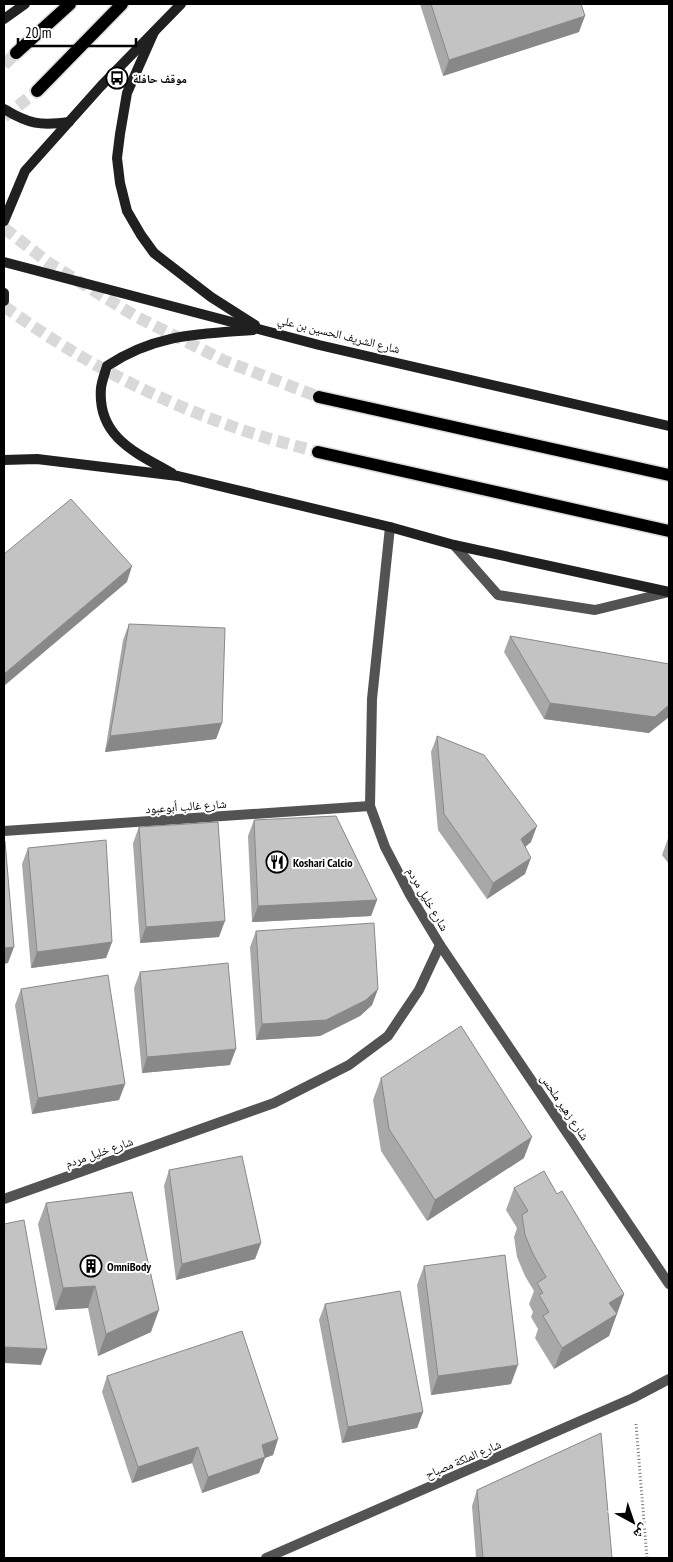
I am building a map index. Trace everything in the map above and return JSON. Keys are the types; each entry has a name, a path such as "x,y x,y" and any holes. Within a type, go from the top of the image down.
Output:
{"main road":[{"path":"16,53 70,4"},
{"path":"37,91 122,4"},
{"path":"319,397 669,475"},
{"path":"318,452 669,531"}],"street":[{"path":"5,20 25,4"},
{"path":"4,221 25,171 101,86 181,4"},
{"path":"154,32 128,93 120,134 117,158 120,183 127,211 154,253 211,297 262,329"},
{"path":"4,109 24,120 32,122 48,125 69,122"},
{"name":"شارع الشريف الحسين بن علي","path":"4,262 319,345 669,426"},
{"path":"4,293 4,302"},
{"path":"178,476 134,452 106,423 101,405 101,386 107,366 125,354 152,343 187,335 262,329"},
{"path":"4,460 37,459 178,476 390,527 454,545 669,592"},
{"name":"شارع خليل مردم","path":"4,1199 274,1103 349,1065 388,1036 419,990 440,945 410,895 385,847 370,806 372,699 390,527"},
{"path":"454,545 498,595 594,610 669,592"},
{"name":"شارع غالب أبوعبود","path":"4,831 370,806"},
{"name":"شارع زهير ملحس","path":"440,945 669,1284"},
{"name":"شارع الملكة مصباح","path":"266,1558 633,1398 669,1379"}],"path":[{"path":"633,1398 648,1558"}],"building":[{"path":"431,4 581,4 585,16 449,60"},
{"path":"71,499 132,566 4,674 4,554"},
{"path":"129,624 225,628 222,723 110,736"},
{"path":"510,636 669,664 669,705 655,717 550,703"},
{"path":"437,736 484,755 537,826 521,839 531,858 493,883 444,814"},
{"path":"336,816 377,900 258,906 254,820"},
{"path":"218,822 225,921 146,927 139,827"},
{"path":"106,840 112,942 37,952 28,848"},
{"path":"4,841 14,947 4,948"},
{"path":"374,923 378,989 366,1000 326,1020 262,1024 256,931"},
{"path":"228,963 236,1049 147,1057 140,972"},
{"path":"108,975 125,1084 38,1098 21,989"},
{"path":"461,1026 532,1137 435,1200 389,1129 381,1078"},
{"path":"242,1156 261,1243 182,1264 169,1170"},
{"path":"544,1171 557,1194 562,1191 624,1294 609,1303 617,1314 562,1348 543,1316 549,1312 539,1295 543,1293 537,1283 546,1277 525,1235 522,1215 528,1211 514,1188"},
{"name":"OmniBody","path":"132,1192 159,1310 106,1334 95,1286 63,1288 46,1203"},
{"path":"24,1220 47,1349 4,1347 4,1224"},
{"path":"505,1255 518,1365 438,1376 424,1266"},
{"path":"400,1291 423,1412 348,1427 325,1304"},
{"path":"242,1331 278,1439 262,1445 265,1457 208,1477 198,1447 138,1467 107,1376"},
{"path":"601,1433 612,1558 483,1558 477,1490"}],"tunnel":[{"path":"4,65 16,53"},
{"path":"4,117 37,91"},
{"path":"4,228 49,263 135,316 225,361 319,397"},
{"path":"4,306 97,366 163,399 267,438 318,452"}],"place":[{"name":"موقف حافلة","path":"117,78"},
{"name":"Koshari Calcio","path":"277,862"},
{"name":"OmniBody","path":"91,1266"}]}
